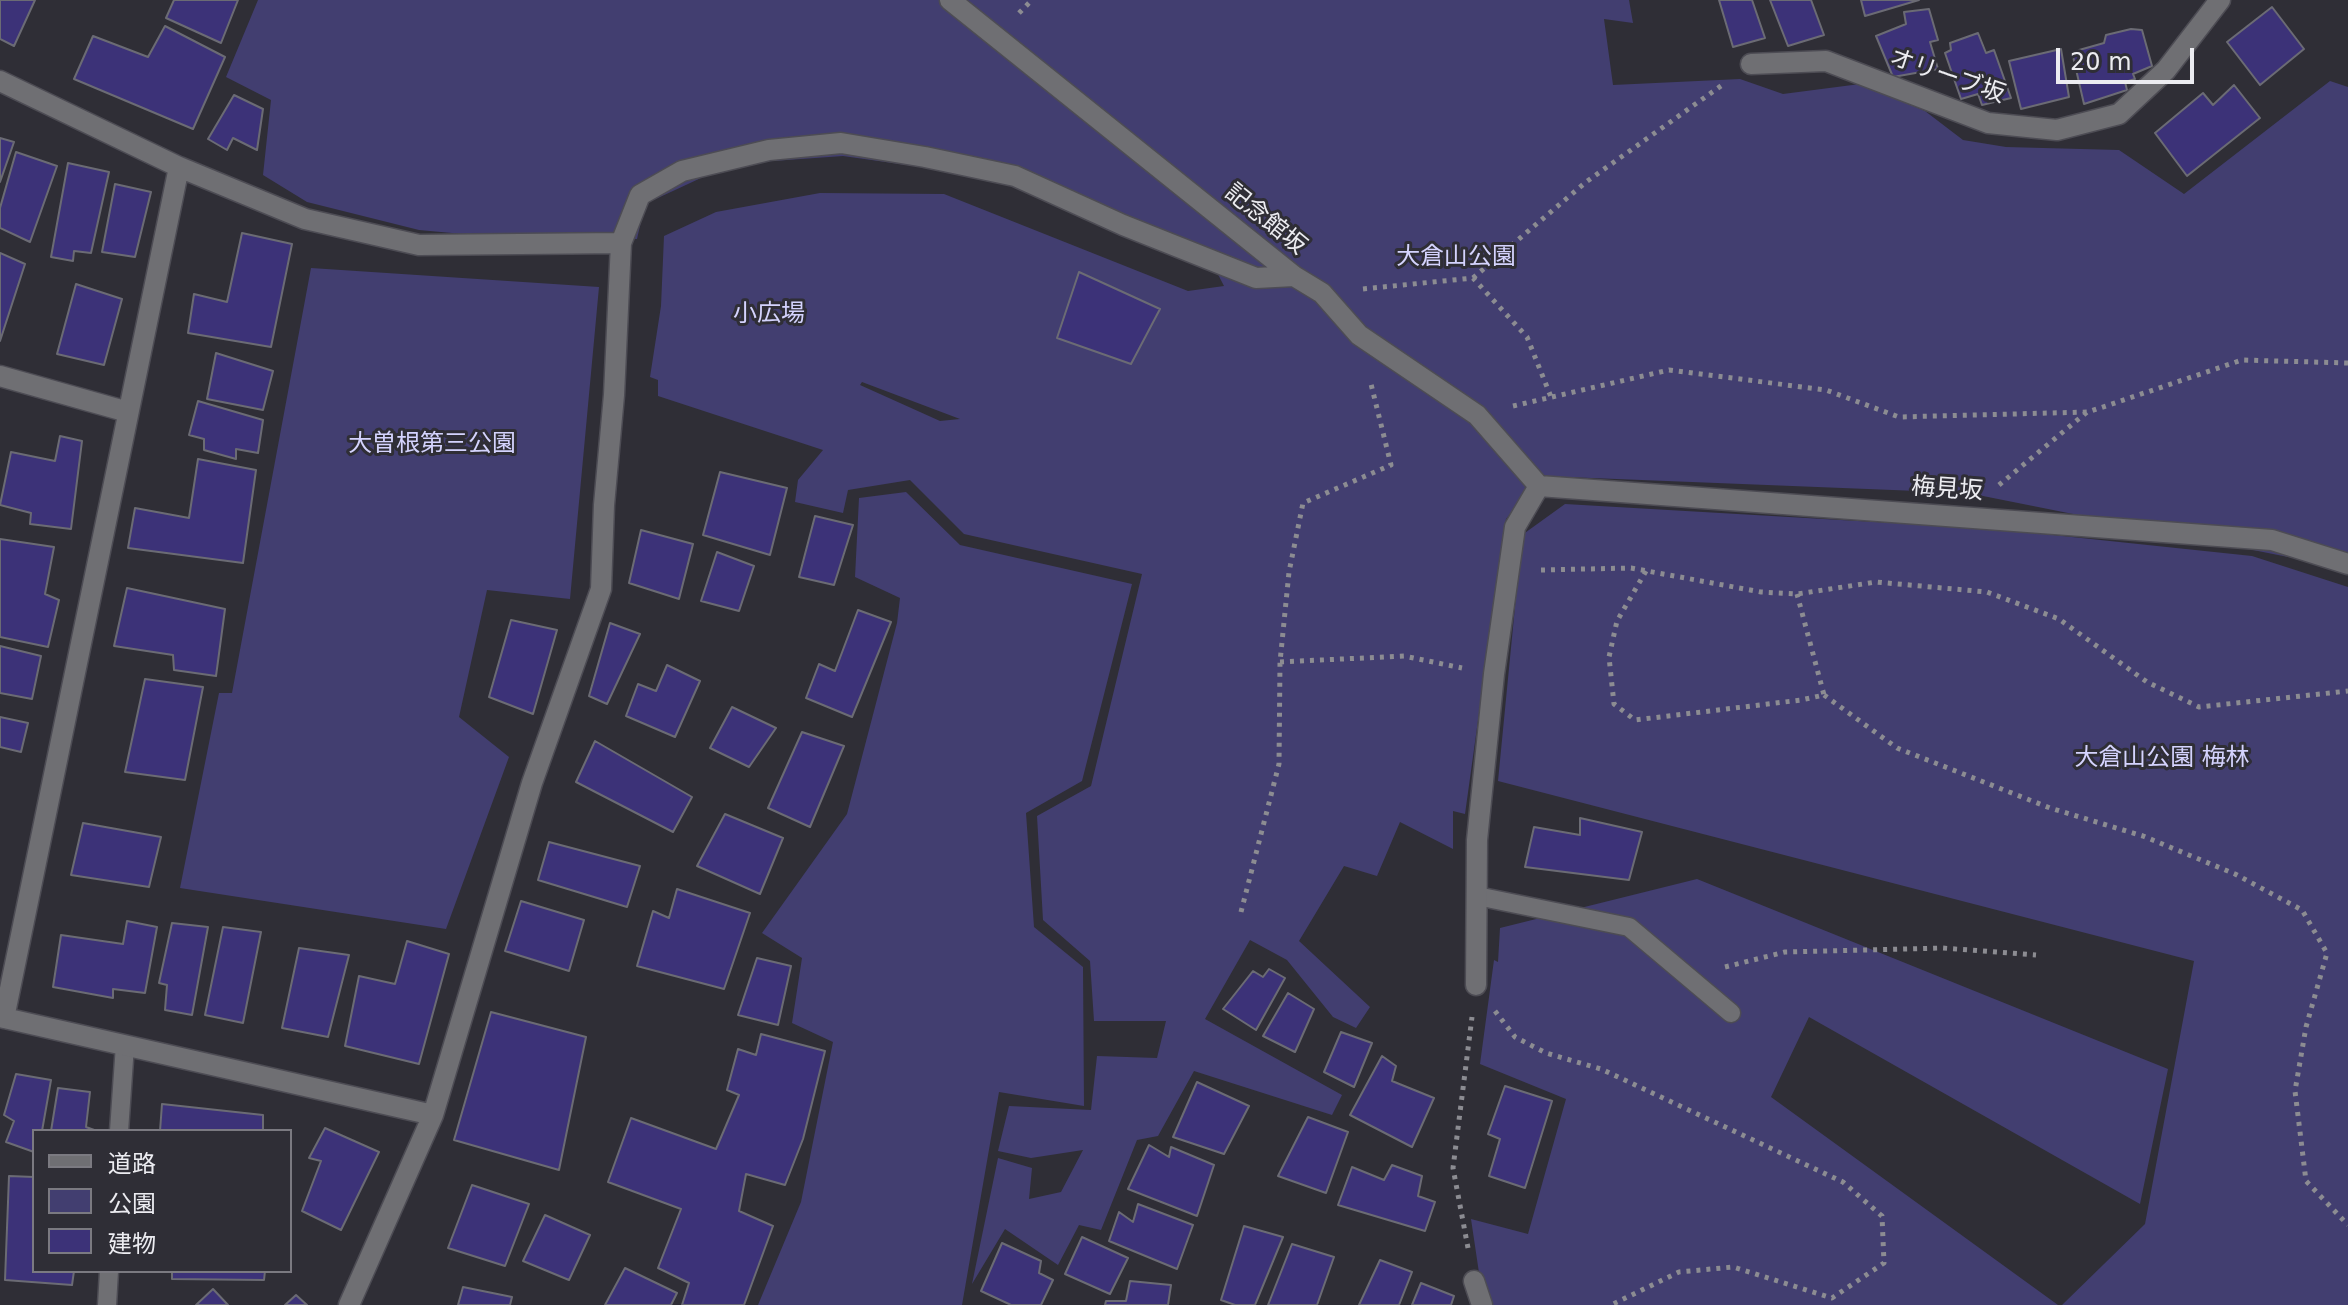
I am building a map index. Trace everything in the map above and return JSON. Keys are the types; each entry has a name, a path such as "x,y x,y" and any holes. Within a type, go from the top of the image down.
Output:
{"street":[{"name":"記念館坂","path":"950,0 1294,276 1322,293 1359,335 1477,415 1539,486"},
{"name":"オリーブ坂","path":"1751,64 1826,61 1988,123 2057,130 2119,114 2166,70 2220,0"},
{"path":"0,81 179,167 305,219 419,245 621,243"},
{"path":"349,1305 433,1115 532,783 601,589 621,243 640,195 682,171 769,150 841,143 1015,176 1123,225 1256,278 1294,276"},
{"path":"179,167 2,1018 433,1115"},
{"path":"0,376 128,412"},
{"path":"1476,985 1477,840 1494,674 1515,527 1539,486"},
{"name":"梅見坂","path":"1539,486 2272,540 2348,564"},
{"path":"1474,1281 1482,1305"}],"lane":[{"path":"1477,896 1629,927 1731,1013"},
{"path":"119,1129 125,1045"},
{"path":"107,1305 109,1273"}],"path":[{"path":"1322,293 1473,278 1586,182 1751,64"},
{"path":"1473,278 1527,337 1551,397"},
{"path":"1241,912 1279,764 1280,662 1289,572 1303,503 1391,465 1359,335"},
{"path":"1477,415 1669,370 1826,390 1899,417 2088,412 2242,360 2348,363"},
{"path":"1955,516 2022,468 2088,412"},
{"path":"1509,572 1631,568 1761,592 1797,594 1876,582 1987,592 2059,619 2147,682 2199,707 2348,691"},
{"path":"1646,571 1617,621 1609,657 1614,704 1635,720 1824,695"},
{"path":"1797,594 1824,695 1897,748 2050,808 2143,836 2235,874 2302,910 2327,953 2306,1027 2295,1091 2306,1181 2348,1225"},
{"path":"1280,662 1404,656 1494,674"},
{"path":"1689,976 1785,952 1942,948 2036,955"},
{"path":"1474,1281 1453,1168 1476,985"},
{"path":"1476,985 1515,1037 1546,1053 1601,1069 1843,1182 1882,1216 1884,1263 1832,1298 1733,1267 1679,1272 1611,1305"}],"green space":[{"name":"大倉山公園","path":"258,0 1629,0 1633,23 1604,19 1613,85 1740,79 1783,94 1860,84 1925,111 1963,140 2006,147 2119,150 2184,194 2330,81 2348,87 2348,569 1968,493 1541,476 1506,519 1465,814 1453,811 1453,849 1400,822 1377,876 1344,866 1299,941 1370,1007 1356,1028 1333,1017 1287,960 1250,940 1205,1019 1342,1095 1332,1115 1194,1071 1158,1136 1137,1140 1101,1230 1079,1225 1058,1265 1005,1229 972,1284 998,1158 1032,1168 1029,1199 1061,1192 1083,1150 1031,1158 998,1151 1009,1106 1091,1110 1097,1056 1157,1058 1166,1021 1094,1021 1090,961 1043,920 1037,816 1091,786 1142,574 964,534 910,480 848,490 843,513 795,502 798,480 823,450 658,396 658,380 650,377 661,306 664,236 716,212 820,193 944,194 1188,291 1224,286 1206,251 1056,186 843,156 731,164 645,204 637,239 496,237 419,230 307,202 263,175 271,100 226,77","holes":["862,382 960,419 940,421 860,385"]},
{"name":"大曽根第三公園","path":"311,268 599,287 570,599 487,590 459,717 509,757 446,929 180,888 219,693 232,693"},
{"path":"906,492 960,545 1132,584 1082,781 1026,813 1034,927 1083,967 1084,1106 999,1092 962,1305 758,1305 801,1202 833,1042 792,1023 802,958 762,933 847,814 897,623 900,598 855,577 859,498"},
{"name":"大倉山公園 梅林","path":"1565,504 1996,529 2252,556 2348,587 2348,1305 2062,1305 2145,1224 2194,961 1498,781 1522,535"},
{"path":"1697,879 2168,1069 2140,1204 1809,1017 1771,1097 2058,1305 1488,1305 1482,1293 1471,1219 1528,1234 1566,1099 1480,1064 1494,960 1498,962 1500,928"}],"building":[{"path":"0,0 35,0 14,46 0,39"},
{"path":"174,0 238,0 221,43 166,18"},
{"path":"1719,0 1752,0 1765,38 1733,47"},
{"path":"1770,0 1811,0 1824,35 1788,46"},
{"path":"1861,0 1919,0 1865,16"},
{"path":"2272,7 2304,49 2260,85 2227,42"},
{"path":"1929,9 1938,40 1930,42 1938,69 1893,77 1876,36 1906,24 1904,12"},
{"path":"165,26 225,57 193,129 74,79 93,36 148,57"},
{"path":"2131,29 2142,30 2152,66 2133,74 2135,79 2125,82 2127,90 2084,104 2072,52 2104,43 2106,35"},
{"path":"1978,33 1986,53 1994,50 2011,98 1982,105 1978,94 1961,99 1945,53 1951,50 1950,43"},
{"path":"2061,49 2069,97 2021,109 2009,61"},
{"path":"2234,85 2260,118 2187,176 2155,133 2203,93 2213,105"},
{"path":"234,95 263,109 257,150 233,138 227,150 208,139"},
{"path":"0,138 14,142 0,182"},
{"path":"16,152 57,166 30,242 0,228 0,208"},
{"path":"68,163 109,172 91,253 74,251 73,261 51,257"},
{"path":"115,184 151,192 135,257 102,252"},
{"path":"242,233 292,244 271,347 188,333 194,294 227,302"},
{"path":"0,253 25,264 0,341"},
{"path":"1079,272 1160,309 1131,364 1057,338"},
{"path":"76,284 122,299 104,365 57,354"},
{"path":"216,353 273,371 263,410 207,399"},
{"path":"198,401 263,420 258,453 236,449 236,459 204,450 204,439 189,435"},
{"path":"60,436 82,441 71,529 30,524 31,513 0,505 11,452 55,461"},
{"path":"198,459 256,470 243,563 128,548 135,508 189,518"},
{"path":"720,472 787,488 770,555 703,535"},
{"path":"815,516 853,525 834,585 799,577"},
{"path":"641,530 693,544 679,599 629,583"},
{"path":"0,539 54,547 45,594 59,600 48,647 0,637"},
{"path":"717,552 754,566 739,611 701,601"},
{"path":"127,588 225,609 216,676 174,670 173,655 114,646"},
{"path":"858,610 891,622 852,717 806,698 819,664 835,671"},
{"path":"511,620 557,630 533,714 489,697"},
{"path":"610,623 640,634 607,704 589,696"},
{"path":"0,646 41,656 32,699 0,693"},
{"path":"667,665 700,681 675,737 626,716 638,684 656,691"},
{"path":"145,679 203,687 185,780 125,772"},
{"path":"732,707 776,728 749,767 710,748"},
{"path":"0,717 28,723 21,752 0,747"},
{"path":"802,732 844,746 810,827 768,808"},
{"path":"595,741 692,797 673,832 576,782"},
{"path":"725,814 783,838 760,894 697,866"},
{"path":"1580,818 1642,832 1629,880 1525,867 1534,827 1580,835"},
{"path":"83,823 161,837 149,887 71,875"},
{"path":"549,842 640,866 627,907 538,880"},
{"path":"677,889 750,913 724,989 637,966 653,911 669,918"},
{"path":"521,901 584,920 569,971 505,951"},
{"path":"127,921 157,927 145,993 113,989 113,998 53,987 61,935 123,944"},
{"path":"172,923 208,927 192,1015 165,1010 167,985 159,983"},
{"path":"223,927 261,932 243,1023 205,1015"},
{"path":"407,941 449,954 419,1064 345,1046 359,976 395,984"},
{"path":"299,948 349,955 328,1037 282,1028"},
{"path":"757,958 791,966 778,1025 738,1015"},
{"path":"1269,969 1285,978 1256,1030 1223,1009 1253,971 1263,977"},
{"path":"1288,993 1314,1009 1295,1052 1263,1036"},
{"path":"491,1012 586,1037 559,1170 454,1140"},
{"path":"1341,1032 1372,1043 1354,1087 1324,1072"},
{"path":"761,1034 825,1051 803,1139 785,1185 746,1174 739,1211 773,1226 744,1305 682,1305 689,1283 658,1268 681,1209 608,1182 631,1118 716,1149 739,1095 727,1090 738,1049 756,1055"},
{"path":"1382,1056 1396,1066 1392,1081 1434,1098 1412,1147 1350,1115"},
{"path":"16,1074 51,1080 42,1129 32,1129 32,1151 6,1142 14,1121 4,1115"},
{"path":"1197,1082 1249,1106 1224,1154 1173,1137"},
{"path":"1505,1086 1552,1101 1525,1188 1489,1176 1500,1139 1488,1134"},
{"path":"58,1088 90,1092 86,1127 92,1129 51,1129"},
{"path":"162,1104 263,1115 263,1129 160,1129"},
{"path":"1308,1117 1348,1132 1326,1193 1278,1176"},
{"path":"325,1128 379,1152 341,1230 302,1211 321,1161 309,1158"},
{"path":"1149,1145 1169,1157 1171,1147 1214,1165 1197,1216 1128,1189"},
{"path":"1392,1165 1422,1176 1418,1196 1435,1202 1425,1231 1338,1205 1352,1167 1384,1180"},
{"path":"9,1176 32,1177 32,1273 74,1273 72,1285 5,1280"},
{"path":"472,1185 529,1204 505,1266 448,1248"},
{"path":"1138,1204 1193,1225 1177,1269 1109,1241 1119,1212 1133,1222"},
{"path":"545,1215 590,1235 569,1280 523,1261"},
{"path":"1244,1226 1283,1237 1255,1305 1235,1305 1221,1300"},
{"path":"1082,1237 1128,1258 1110,1294 1065,1274"},
{"path":"1002,1243 1041,1261 1039,1273 1053,1280 1041,1305 1011,1305 981,1291"},
{"path":"1292,1244 1334,1257 1317,1305 1268,1305"},
{"path":"1380,1260 1412,1272 1399,1305 1359,1305"},
{"path":"625,1268 677,1293 671,1305 605,1305"},
{"path":"172,1273 265,1273 264,1280 172,1279"},
{"path":"1130,1281 1171,1285 1168,1305 1105,1305 1106,1301 1126,1301"},
{"path":"1421,1283 1454,1296 1451,1305 1412,1305"},
{"path":"463,1287 512,1297 510,1305 458,1305"},
{"path":"213,1289 228,1305 196,1305"},
{"path":"296,1295 307,1305 285,1305"}],"park label":[{"name":"小広場","path":"769,315"}]}
